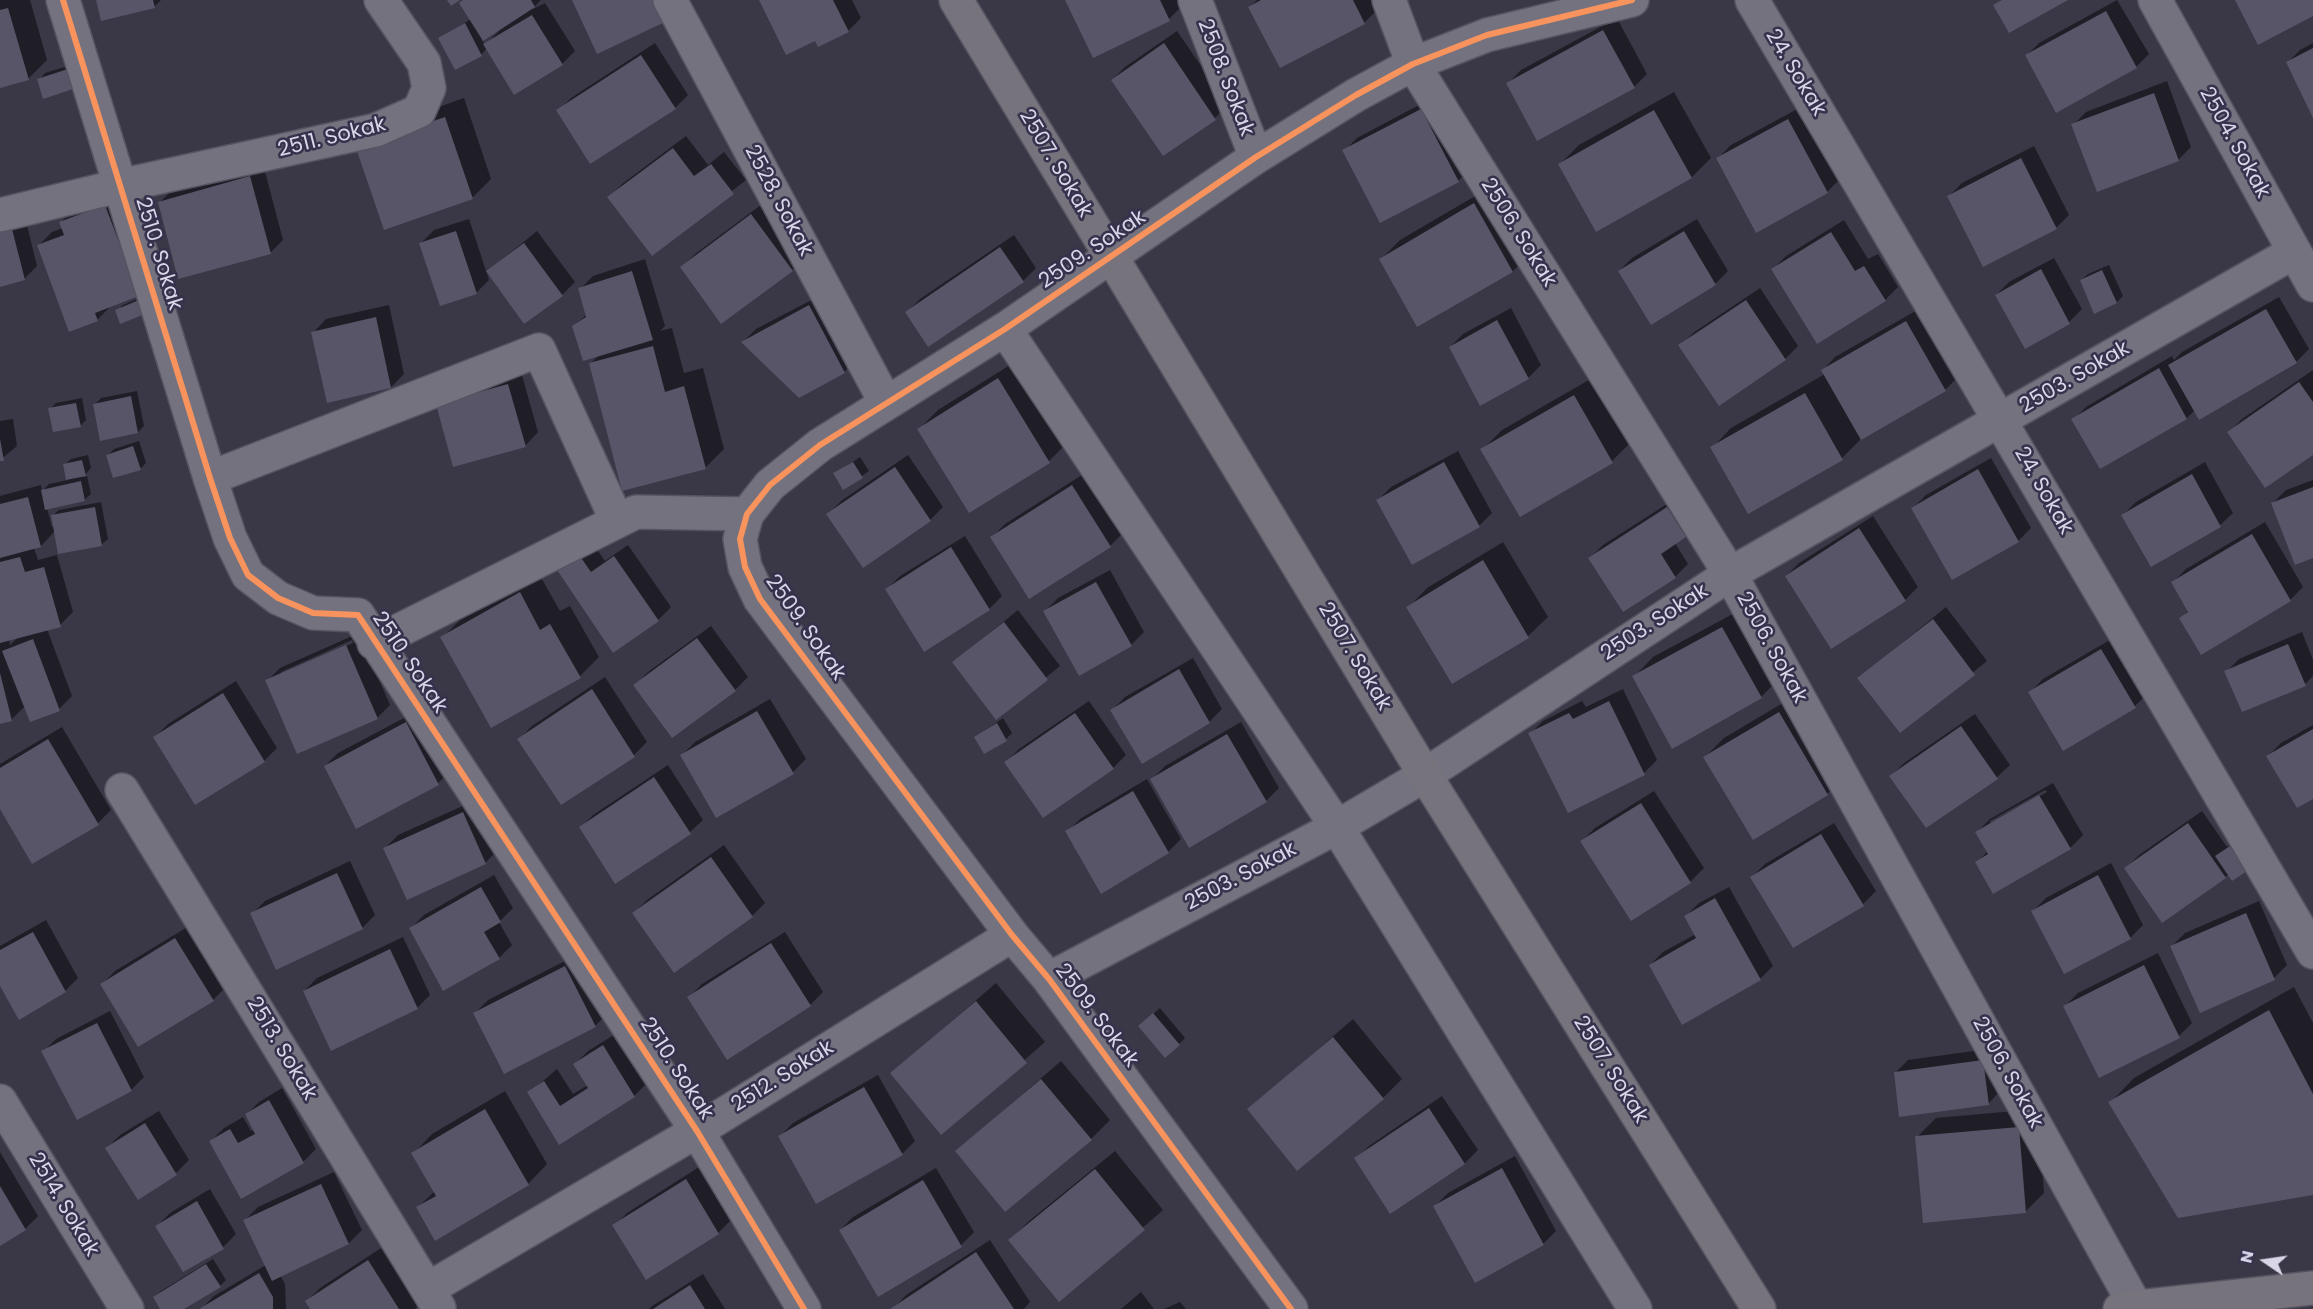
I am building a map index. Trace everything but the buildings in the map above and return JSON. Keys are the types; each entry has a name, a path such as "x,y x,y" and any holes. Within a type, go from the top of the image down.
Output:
{"street":[{"name":"2510. Sokak","path":"63,0 210,478 230,538 248,575 278,598 313,613 358,615 374,643 436,732 697,1131 804,1309"},
{"name":"2511. Sokak","path":"0,215 119,186 376,130 419,111 429,87 424,63 381,0"},
{"name":"2528. Sokak","path":"670,0 886,403"},
{"name":"2507. Sokak","path":"956,0 1425,775 1759,1309"},
{"name":"2508. Sokak","path":"1195,0 1256,157"},
{"name":"2506. Sokak","path":"1389,0 1413,64 1730,574 2128,1308"},
{"path":"1413,64 1487,35 1632,0"},
{"name":"24. Sokak","path":"1752,0 2313,952"},
{"name":"2504. Sokak","path":"2155,0 2313,285"},
{"name":"2509. Sokak","path":"1292,1309 1049,979 1012,935 760,599 745,567 740,539 747,514 770,485 820,445 1005,329 1112,258 1256,157 1356,95 1413,64"},
{"name":"2503. Sokak","path":"1049,979 1337,827 1425,775 1730,574 2002,421 2294,252"},
{"path":"1005,329 1337,827 1635,1309"},
{"path":"210,478 538,350 617,521"},
{"path":"374,643 636,512 747,514"},
{"name":"2513. Sokak","path":"123,790 434,1299"},
{"name":"2512. Sokak","path":"434,1299 697,1131 1012,935"},
{"name":"2514. Sokak","path":"0,1101 127,1309"},
{"path":"2128,1308 2313,1288"}],"cycle path":[{"path":"63,0 210,478 230,538 248,575 278,598 313,613 358,615 697,1131 804,1309"},
{"path":"1291,1309 1049,979 1012,935 760,599 745,567 740,539 747,514 770,485 820,445 1005,329 1256,157 1356,95 1413,64 1487,35 1632,0"}]}
